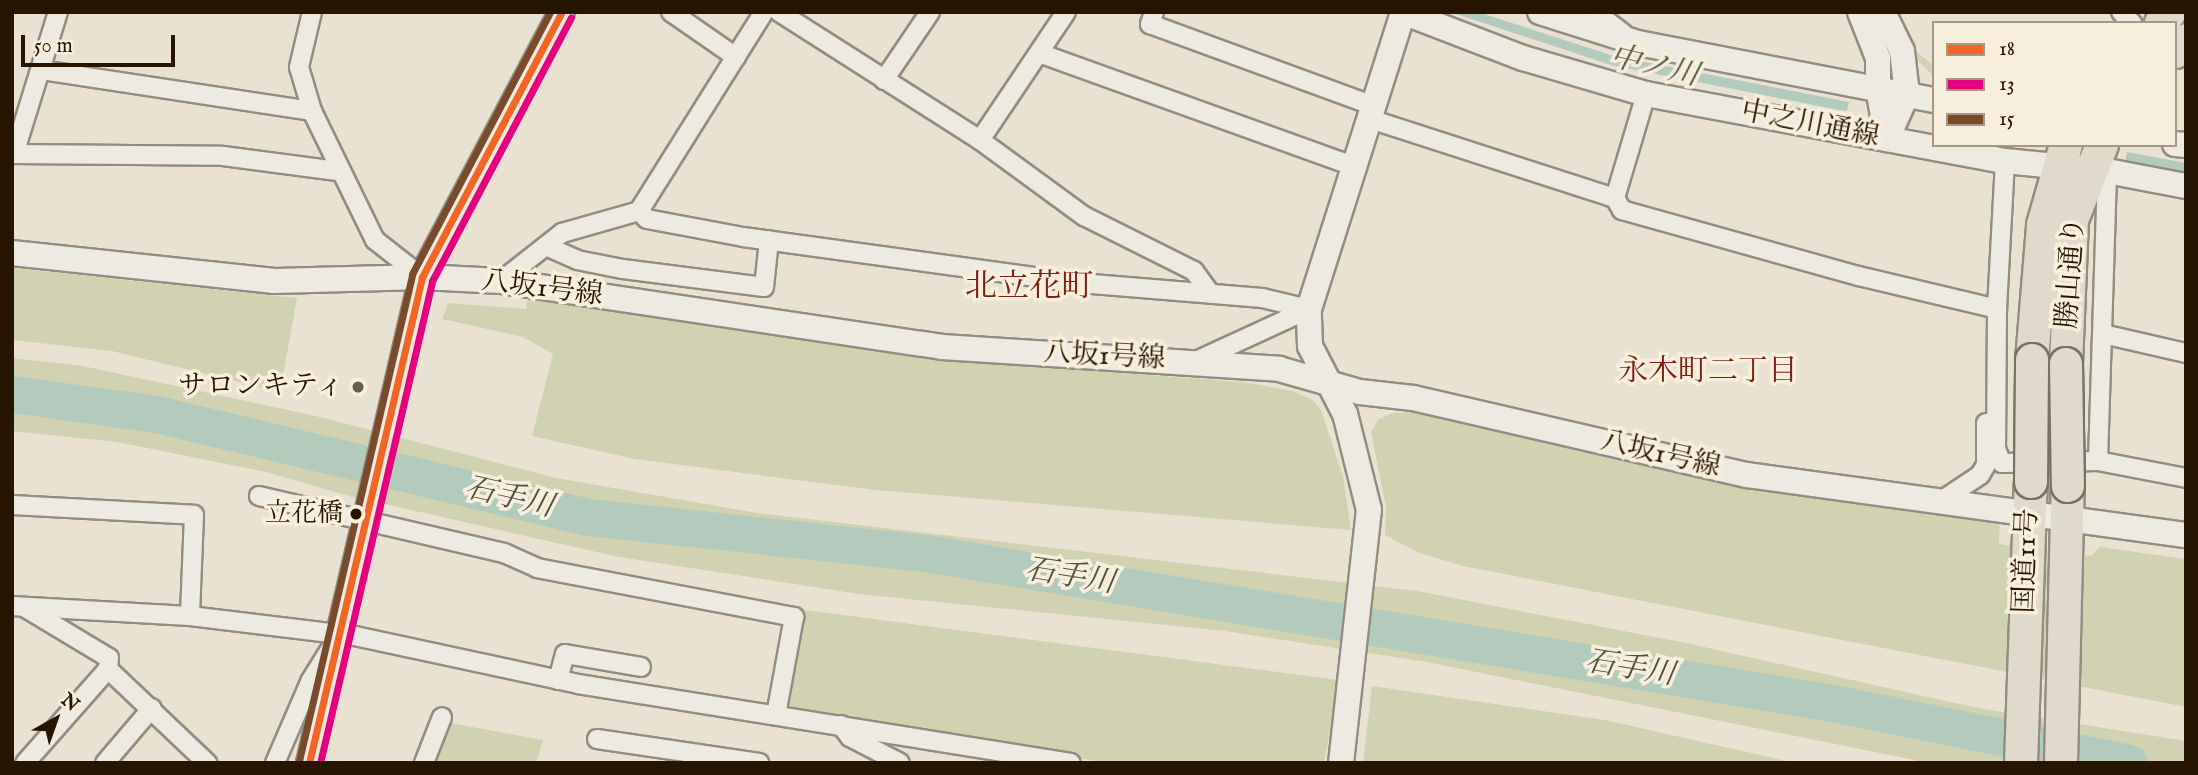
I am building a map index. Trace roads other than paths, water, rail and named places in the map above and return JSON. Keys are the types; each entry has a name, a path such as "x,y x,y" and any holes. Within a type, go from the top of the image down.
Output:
{"highway":[{"name":"勝山通り","path":"2032,360 2043,225 2084,160"},
{"name":"勝山通り","path":"2066,364 2072,220 2084,160"},
{"name":"国道11号","path":"2021,763 2031,482 2032,360"},
{"name":"国道11号","path":"2061,763 2067,512 2066,364"}],"street":[{"path":"58,12 13,154 223,156 338,171"},
{"path":"309,763 341,635 389,413 422,277 562,12"},
{"path":"671,12 736,57"},
{"path":"501,281 562,233 639,211 764,12"},
{"path":"779,12 980,140 1084,216 1194,271 1209,292"},
{"path":"884,80 930,12"},
{"path":"980,140 1066,12"},
{"path":"1154,12 1150,24 1372,113 1615,198 1622,209 1859,276 1997,309"},
{"path":"1342,763 1369,536 1369,510 1345,414 1325,381 1310,346 1309,309 1403,12"},
{"name":"中之川通線","path":"1403,12 1523,58 1646,94 2005,161 2084,160 2186,186"},
{"name":"中之川通線","path":"1540,12 1638,43 1932,100"},
{"path":"1595,12 1638,43"},
{"path":"1860,12 1878,58 1878,88 1887,139"},
{"path":"1883,12 1902,51 1907,94 1887,139"},
{"path":"306,14 299,67 312,111 338,171 375,240 422,277"},
{"path":"1039,53 1355,167"},
{"path":"41,70 225,94 312,111"},
{"path":"1615,198 1646,94"},
{"path":"2084,160 2103,334 2098,461"},
{"path":"2005,161 1997,309 1996,409 1996,449 2002,463 2098,461 2186,478"},
{"path":"639,211 648,219 769,240 1080,283 1209,292 1309,309"},
{"path":"12,234 39,257"},
{"path":"546,246 577,260 623,269 764,287 769,240"},
{"name":"八坂1号線","path":"12,253 275,281 422,277 501,281 942,347 1279,369 1747,475 1941,501 2028,521 2067,512 2186,535"},
{"path":"1194,362 1309,309"},
{"path":"2103,334 2186,353"},
{"path":"1941,501 1980,475 1986,466 1984,425 1996,409"},
{"path":"259,496 367,518 503,553 537,568 794,617 776,715"},
{"path":"12,505 194,515 190,616"},
{"path":"15,608 190,616 341,635 558,680 1071,763"},
{"path":"15,608 109,658 108,669 26,763"},
{"path":"275,763 311,680 341,635"},
{"path":"558,680 565,654 641,667"},
{"path":"108,669 207,763"},
{"path":"105,763 152,708"},
{"path":"424,763 442,717"},
{"path":"841,725 850,737 900,763"},
{"path":"597,739 759,763"}],"water":[{"name":"中ノ川","path":"1450,12 1478,12 1614,56 1849,102 1847,111 1611,65"},
{"path":"2127,152 2186,163 2186,174 2125,162"}],"waterway":[{"name":"石手川","path":"12,394 156,414 588,517 925,553 1832,703 2129,763"}],"place":[{"name":"サロンキティ","path":"358,387"},
{"name":"立花橋","path":"356,514"}],"district":[{"name":"北立花町","path":"1029,288"},
{"name":"永木町二丁目","path":"1708,372"}]}
